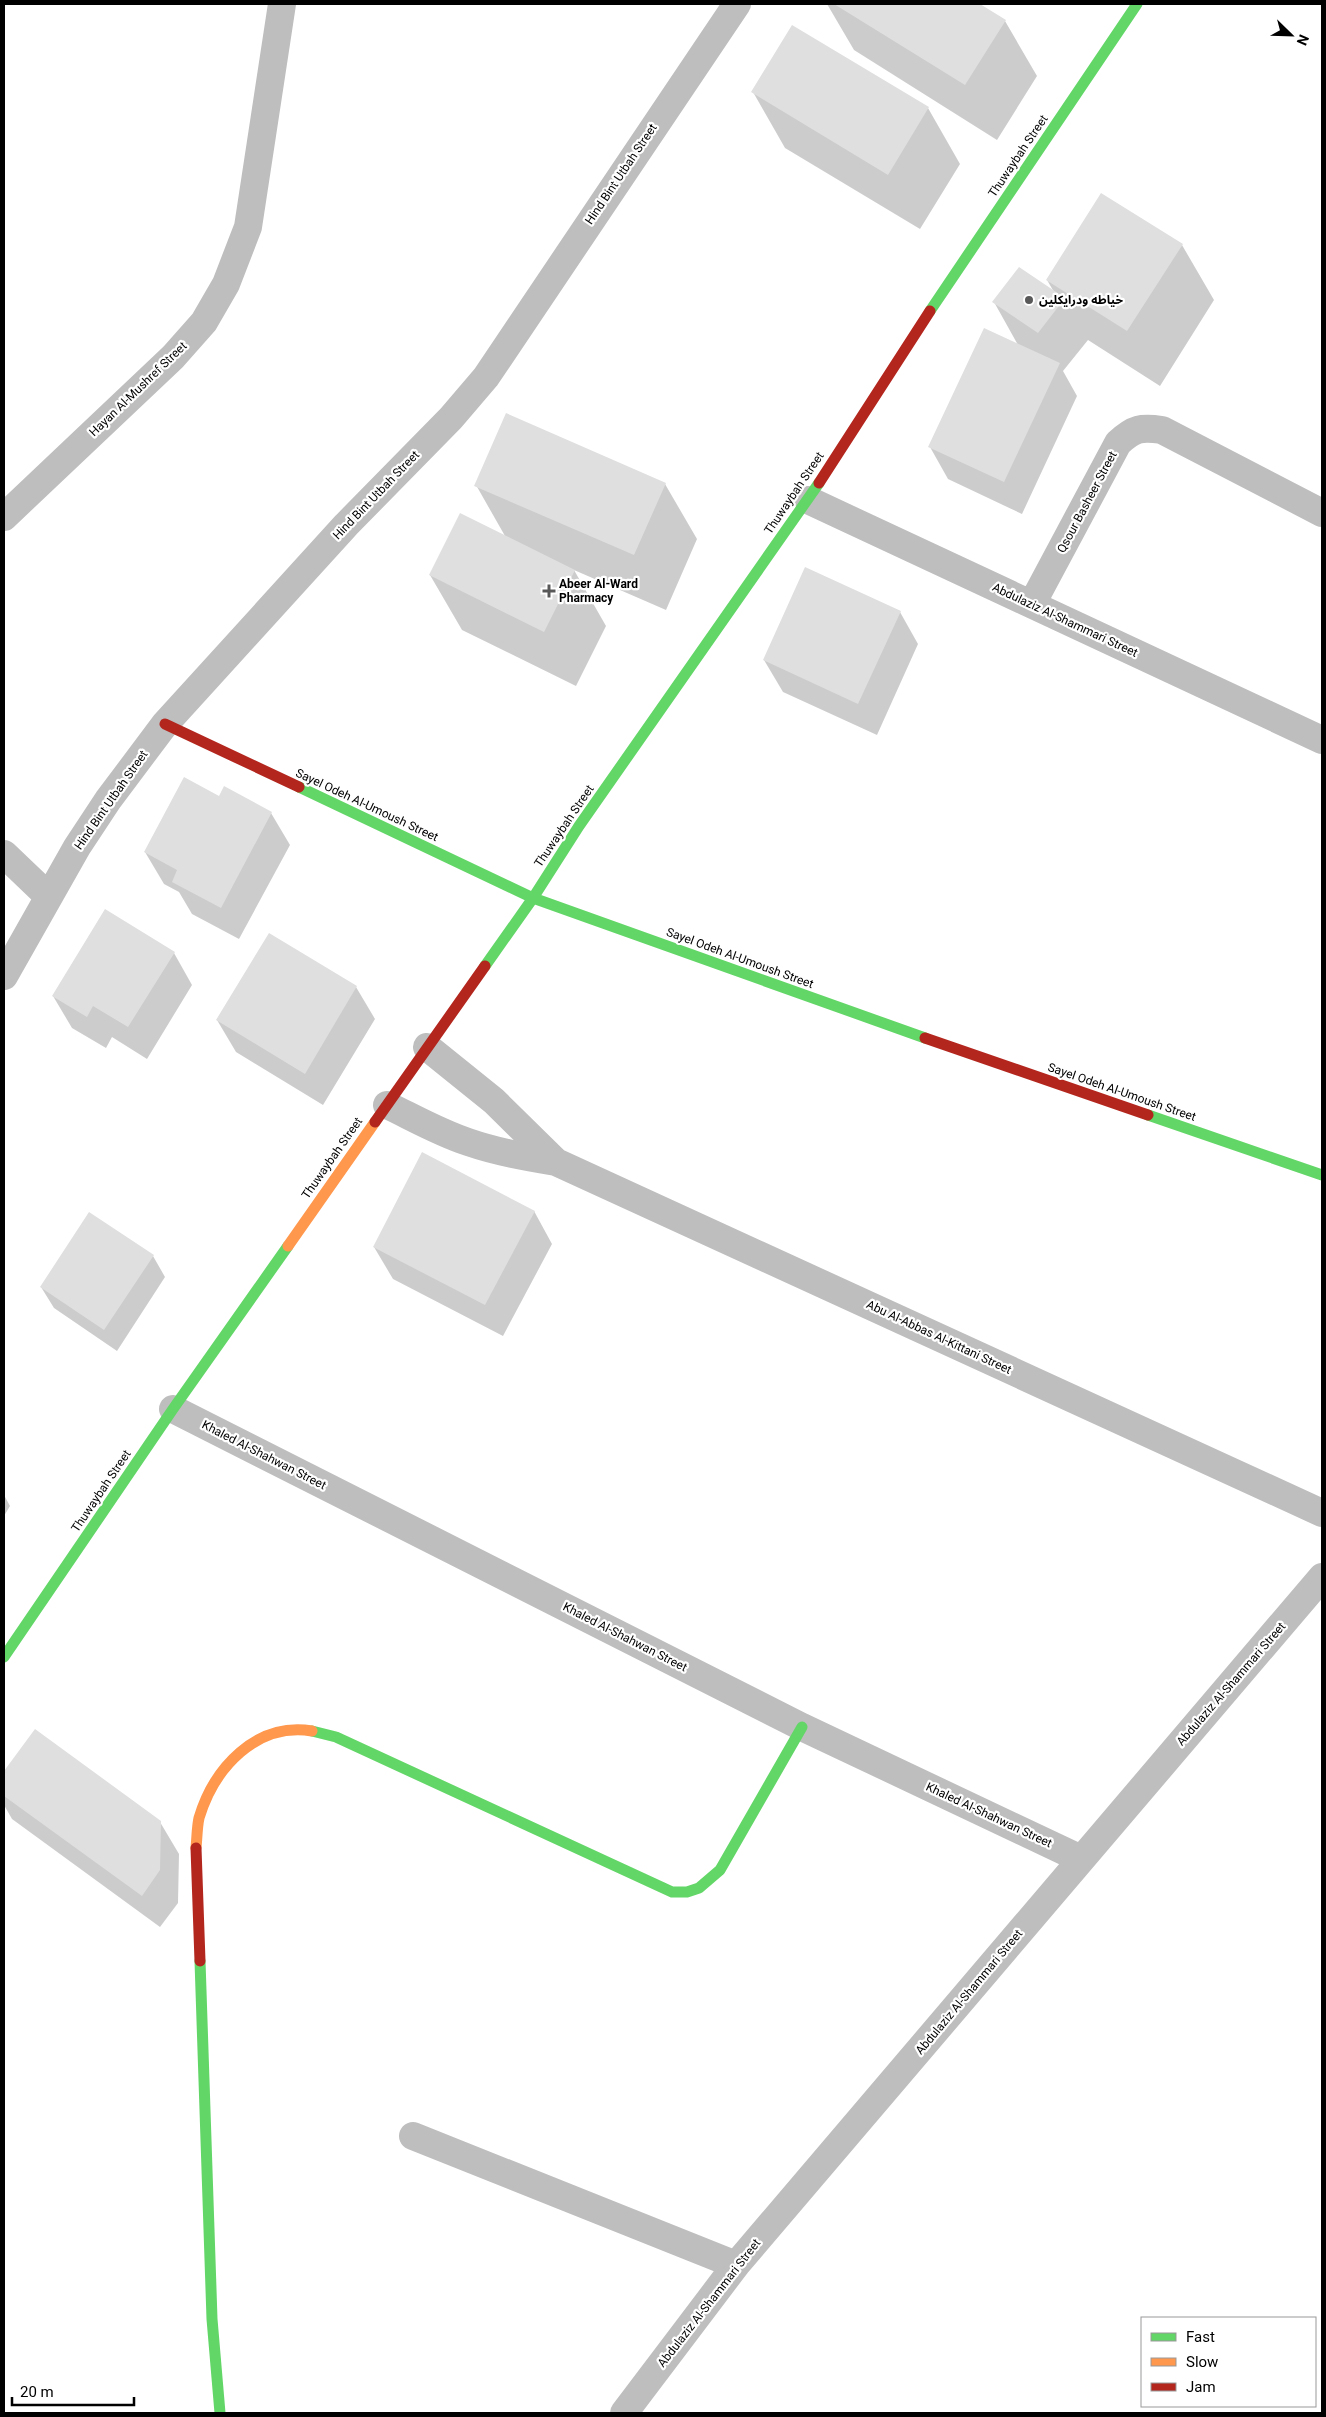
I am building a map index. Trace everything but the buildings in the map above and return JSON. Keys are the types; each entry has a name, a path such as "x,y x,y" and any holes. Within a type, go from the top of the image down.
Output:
{"street":[{"name":"Hayan Al-Mushref Street","path":"4,517 174,357 204,322 226,284 248,227 282,4"},
{"name":"Hind Bint Utbah Street","path":"4,976 48,896 108,800 165,724 346,526 451,418 486,377 738,4"},
{"name":"Thuwaybah Street","path":"4,1657 173,1409 533,898 579,826 808,500 939,298 1137,4"},
{"path":"1122,26 1148,8"},
{"name":"Qsour Basheer Street","path":"1032,604 1118,443 1128,434 1143,427 1162,430 1322,513"},
{"name":"Abdulaziz Al-Shammari Street","path":"808,500 1322,740"},
{"name":"Sayel Odeh Al-Umoush Street","path":"165,724 533,898 1014,1070 1322,1175"},
{"path":"4,854 48,896"},
{"name":"Abu Al-Abbas Al-Kittani Street","path":"427,1047 494,1101 556,1162"},
{"name":"Abu Al-Abbas Al-Kittani Street","path":"387,1105 427,1125 469,1142 511,1154 556,1162 1322,1513"},
{"name":"Khaled Al-Shahwan Street","path":"173,1409 802,1727 1081,1859"},
{"name":"Abdulaziz Al-Shammari Street","path":"624,2413 736,2265 1322,1577"},
{"path":"220,2413 212,2319 196,1849 200,1818 210,1794 232,1758 247,1745 267,1735 289,1730 312,1731 336,1737 672,1892 688,1894 705,1886 720,1870 802,1727"},
{"path":"413,2136 736,2265"}],"traffic: fast":[{"path":"930,311 1137,4"},
{"path":"485,966 533,898 579,826 819,483"},
{"path":"299,787 533,898 925,1038"},
{"path":"1148,1115 1322,1175"},
{"path":"4,1657 173,1409 288,1246"},
{"path":"312,1731 336,1737 672,1892 687,1892 699,1888 720,1870 802,1727"},
{"path":"200,1961 212,2319 220,2413"}],"traffic: slow":[{"path":"288,1246 375,1122"},
{"path":"196,1848 199,1818 206,1800 215,1782 240,1752 256,1741 273,1734 292,1730 312,1731"}],"traffic: jam":[{"path":"819,483 930,311"},
{"path":"165,724 299,787"},
{"path":"375,1122 485,966"},
{"path":"925,1038 1148,1115"},
{"path":"196,1848 200,1961"}],"place":[{"name":"خياطه ودرايكلين","path":"1029,300"},
{"name":"Abeer Al-Ward Pharmacy","path":"549,591"}]}
